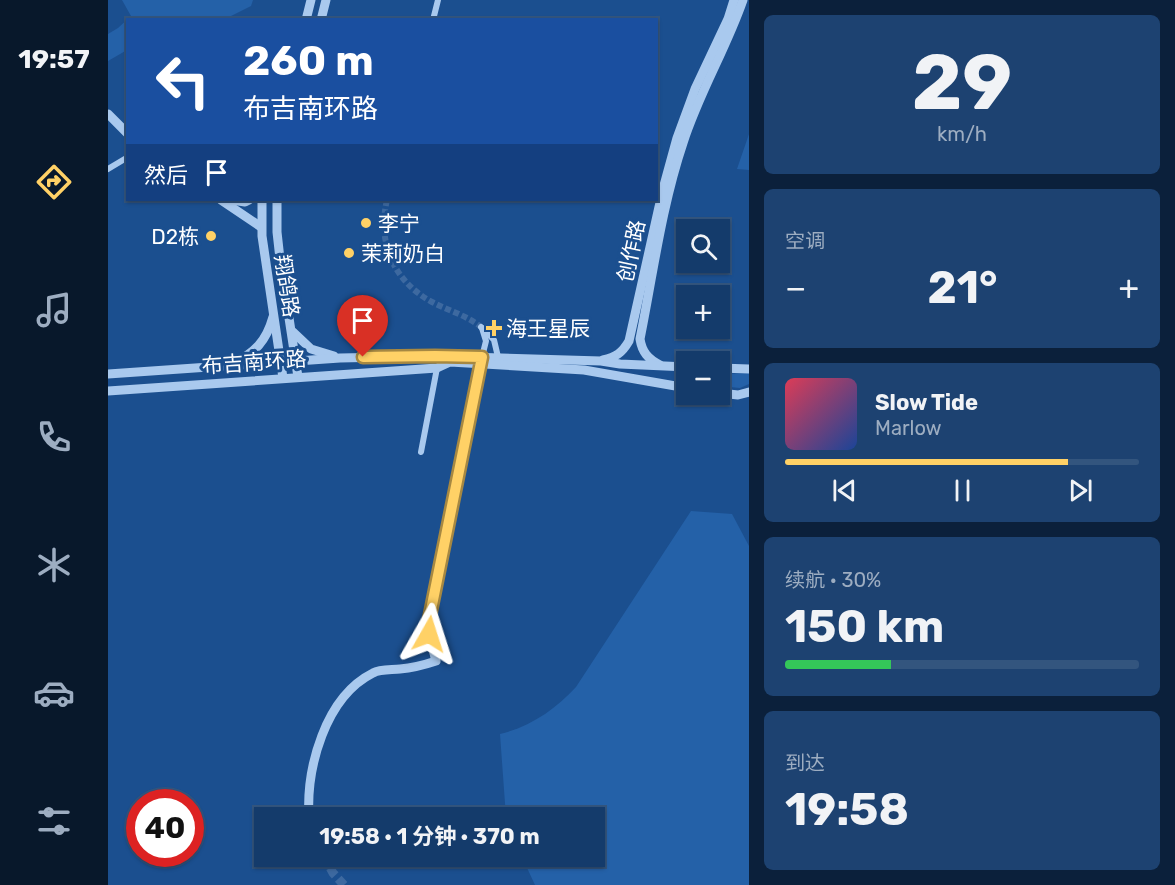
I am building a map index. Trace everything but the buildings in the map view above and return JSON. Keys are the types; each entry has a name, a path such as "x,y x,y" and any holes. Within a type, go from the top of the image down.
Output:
{"street":[{"path":"306,18 311,0"},
{"path":"322,18 326,0"},
{"path":"434,18 438,0"},
{"name":"创作路","path":"601,361 622,352 629,341 666,190 736,2"},
{"path":"108,114 126,132"},
{"path":"108,169 126,158"},
{"name":"创作路","path":"663,366 646,354 640,339 666,190"},
{"path":"222,201 261,227"},
{"name":"翔鸽路","path":"262,201 261,227 283,378"},
{"name":"翔鸽路","path":"277,201 277,232 298,377"},
{"path":"231,366 261,346 273,315"},
{"path":"309,807 317,746 341,702 355,686 375,671 401,669 436,661 429,634 429,620 486,341 481,327 494,340 498,357"},
{"path":"291,330 311,349 340,358"},
{"name":"布吉南环路","path":"108,374 340,358 435,356 584,370 676,386"},
{"name":"布吉南环路","path":"108,391 437,368 450,362 481,361 498,357 676,367"},
{"path":"421,452 437,368"},
{"path":"730,368 749,369"},
{"path":"730,394 749,392"}],"shaded area":[{"path":"122,0 253,0 251,6 227,18 129,18 131,16"},
{"path":"126,21 126,51 108,61 108,34"},
{"path":"749,134 749,170 737,169"},
{"path":"749,373 749,384 740,388 730,387 730,374"},
{"path":"691,511 732,514 749,546 749,885 535,885 527,867 605,867 605,807 505,807 500,734 522,727 542,716 576,687"}],"tunnel":[{"path":"387,201 384,231 391,259 398,272 418,293 481,327"},
{"path":"330,867 344,885"}],"place":[{"name":"李宁","path":"366,223"},
{"name":"D2栋","path":"211,236"},
{"name":"茉莉奶白","path":"349,253"},
{"name":"海王星辰","path":"494,328"}],"route":[{"path":"363,357 482,357 429,620 429,634"}]}
